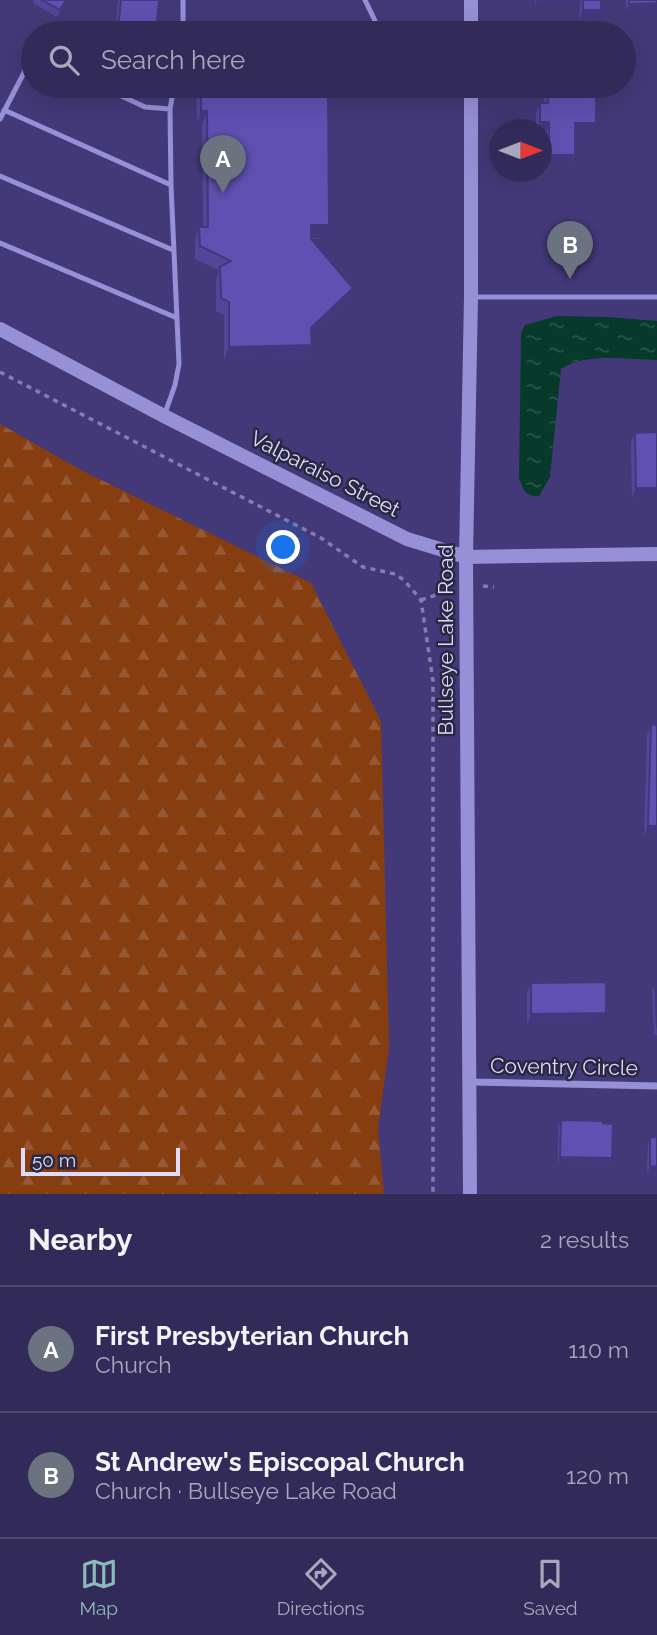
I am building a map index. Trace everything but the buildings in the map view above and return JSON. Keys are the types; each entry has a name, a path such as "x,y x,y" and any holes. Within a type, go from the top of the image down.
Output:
{"street":[{"path":"471,0 471,21"},
{"name":"Bullseye Lake Road","path":"470,1194 466,557 471,297 471,98"},
{"name":"Valparaiso Street","path":"0,329 164,416 407,539 466,557 657,554"},
{"name":"Coventry Circle","path":"470,1082 657,1086"}],"lane":[{"path":"183,0 183,21"},
{"path":"365,0 375,21"},
{"path":"0,119 21,78"},
{"path":"126,98 145,107 170,109"},
{"path":"164,416 179,364 171,185 172,98"},
{"path":"4,110 171,185"},
{"path":"0,176 173,250"},
{"path":"0,243 177,318"},
{"path":"471,297 657,297"}],"path":[{"path":"0,372 321,538 363,567 395,574 404,580 421,600 433,681 433,1194"}],"green space":[{"path":"0,424 81,470 311,583 381,721 389,1048 378,1129 384,1194 0,1194"}],"water":[{"path":"557,316 657,321 657,360 583,360 561,369 550,477 539,496 534,496 525,492 519,478 521,333 525,325"}],"place":[{"name":"First Presbyterian Church","path":"223,193"},
{"name":"St Andrew's Episcopal Church","path":"570,279"}]}
